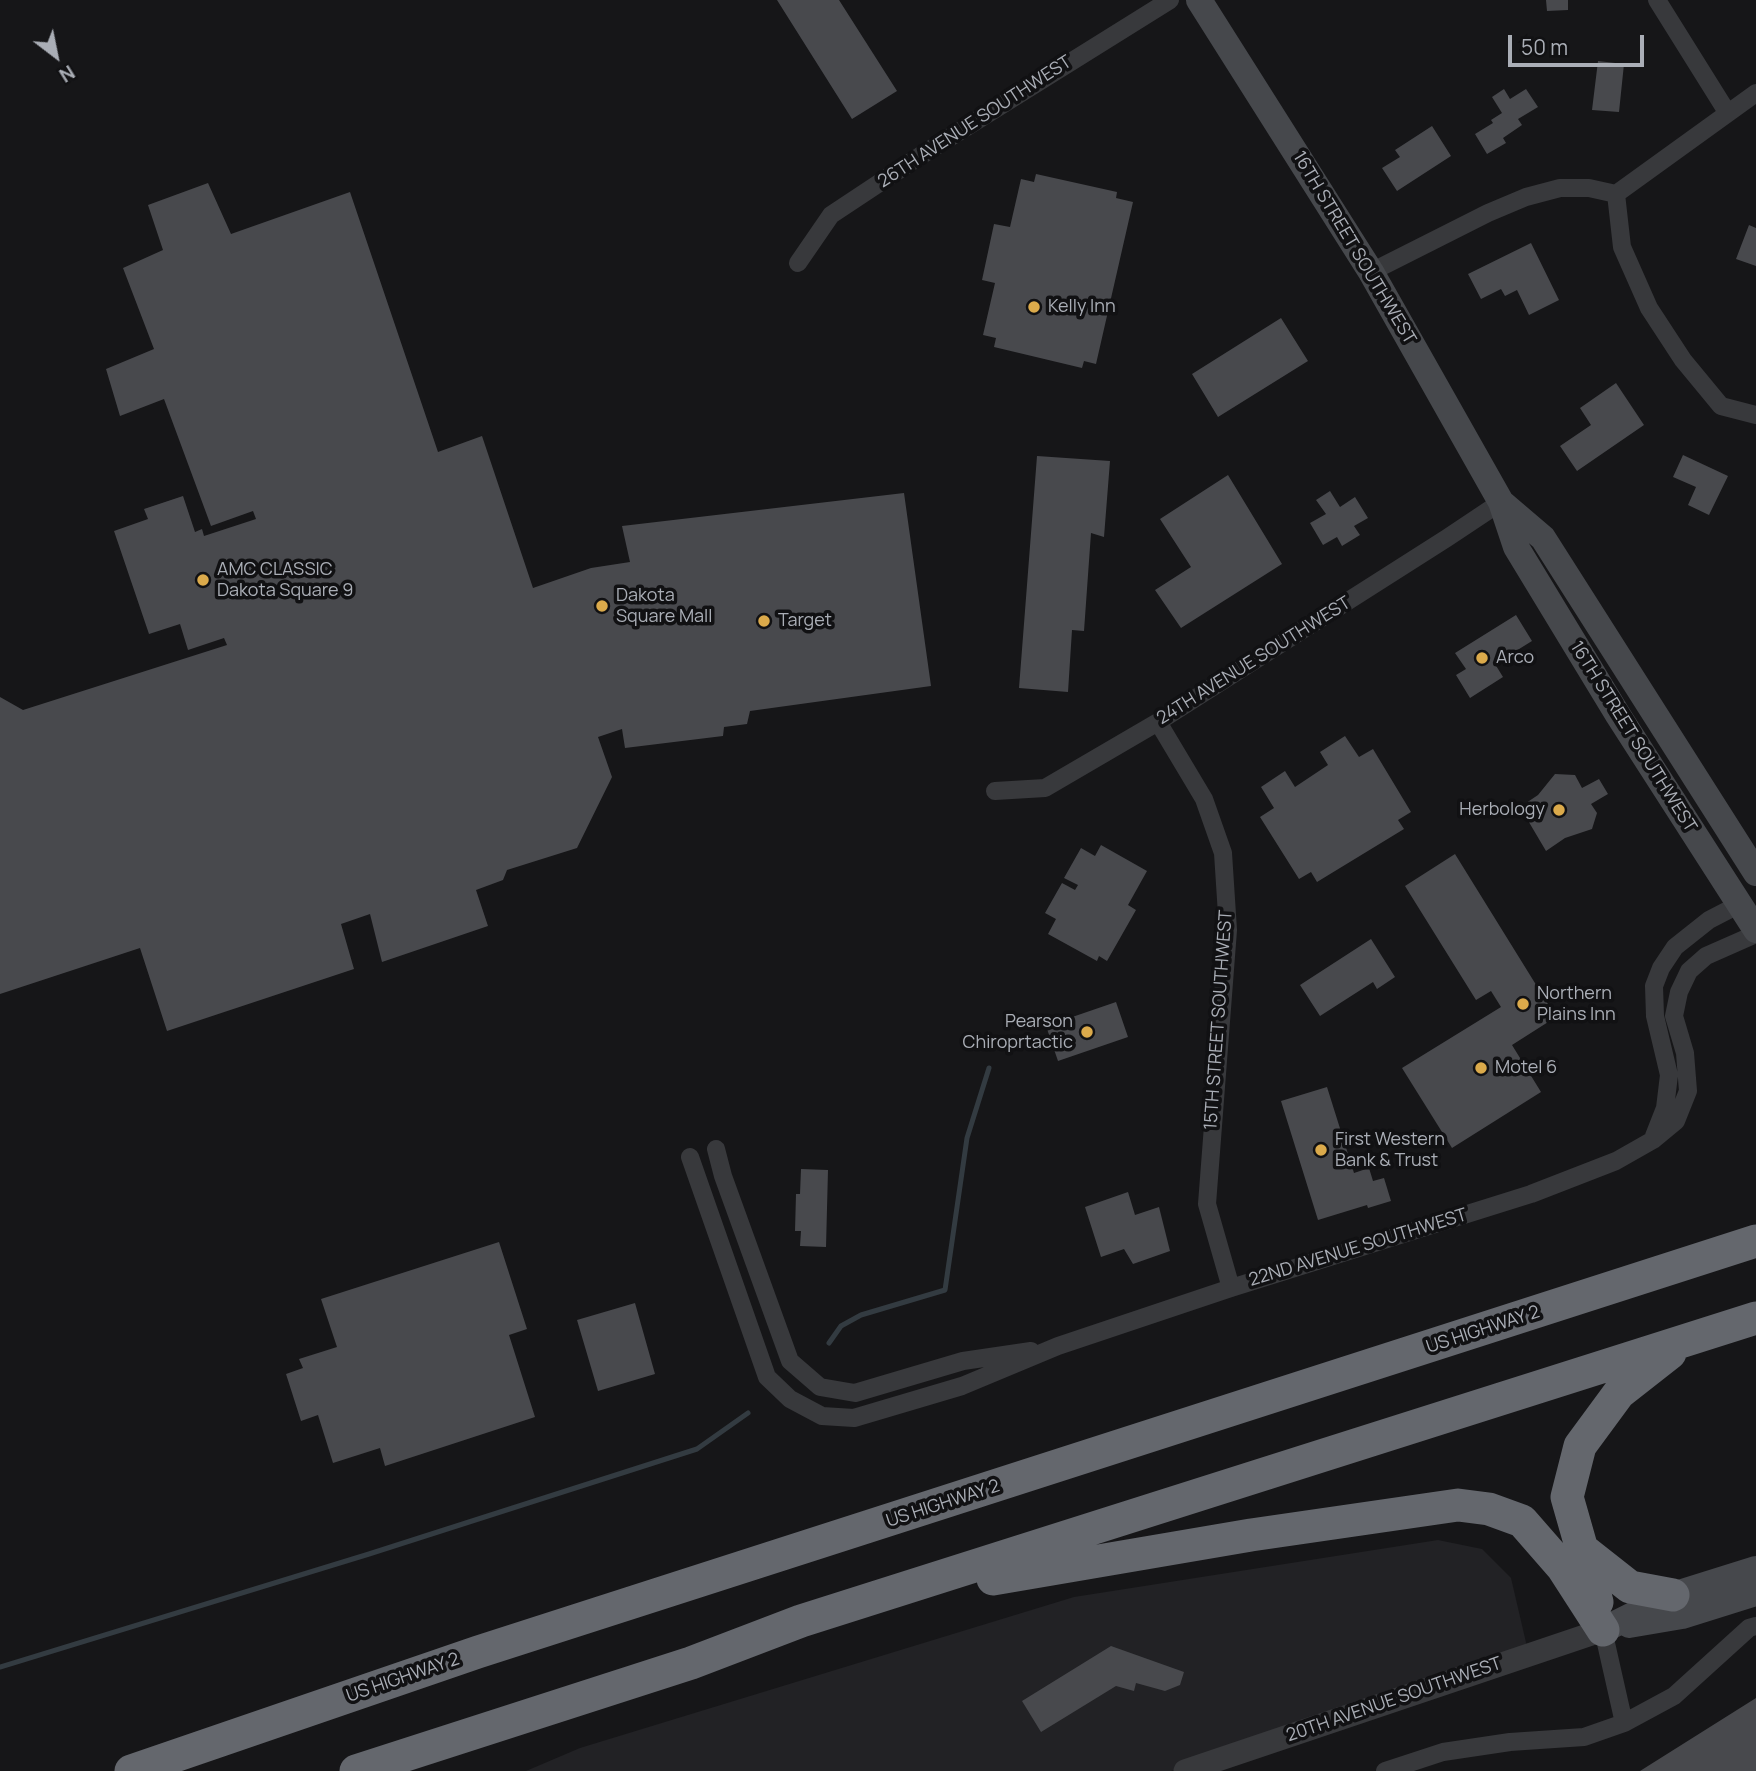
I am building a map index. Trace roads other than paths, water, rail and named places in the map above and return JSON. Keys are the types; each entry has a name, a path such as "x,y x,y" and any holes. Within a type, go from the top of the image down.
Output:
{"highway":[{"name":"US HIGHWAY 2","path":"131,1771 478,1652 1756,1241"},
{"path":"356,1771 691,1663 801,1621 1756,1318"},
{"path":"1604,1630 1567,1497 1580,1446 1619,1393 1686,1340"},
{"path":"801,1621 1017,1574 1251,1535 1458,1506 1489,1509 1522,1521 1563,1568 1604,1630"},
{"path":"1583,1550 1630,1587 1673,1595"}],"main road":[{"name":"16TH STREET SOUTHWEST","path":"1199,0 1371,272 1500,502 1516,547 1618,715 1747,902 1756,932"},
{"name":"16TH STREET SOUTHWEST","path":"1500,502 1543,538 1756,873"},
{"name":"20TH AVENUE SOUTHWEST","path":"1604,1630 1673,1595 1756,1569"},
{"name":"20TH AVENUE SOUTHWEST","path":"1604,1630 1682,1616 1756,1593"}],"street":[{"name":"26TH AVENUE SOUTHWEST","path":"798,263 831,215 1170,0"},
{"path":"1657,0 1727,112"},
{"path":"1371,272 1488,213 1526,197 1560,188 1589,188 1616,194 1756,93"},
{"path":"1616,194 1622,247 1649,308 1683,360 1721,406 1756,415"},
{"name":"24TH AVENUE SOUTHWEST","path":"995,791 1045,788 1158,722 1500,502"},
{"name":"15TH STREET SOUTHWEST","path":"1158,722 1203,799 1223,853 1228,928 1207,1204 1231,1288"},
{"path":"1653,1140 1665,1108 1669,1075 1655,1016 1654,986 1661,968 1675,947 1709,920 1747,902"},
{"name":"22ND AVENUE SOUTHWEST","path":"690,1157 768,1377 790,1399 822,1416 854,1418 962,1386 1058,1346 1231,1288 1531,1194 1616,1160 1653,1140 1676,1121 1688,1091 1685,1053 1674,1016 1679,992 1689,971 1706,956 1756,932"},
{"name":"22ND AVENUE SOUTHWEST","path":"716,1149 723,1176 790,1361 820,1387 855,1393 962,1361 1058,1346"},
{"path":"1385,1771 1443,1752 1510,1742 1584,1737 1624,1723 1674,1696 1749,1628 1756,1626"},
{"path":"1604,1630 1624,1723"},
{"name":"20TH AVENUE SOUTHWEST","path":"1185,1771 1604,1630"}],"waterway":[{"path":"829,1343 841,1326 861,1315 945,1290 967,1138 989,1068"},
{"path":"0,1667 369,1554 697,1449 748,1413"}],"place":[{"name":"Kelly Inn","path":"1034,307"},
{"name":"AMC CLASSIC Dakota Square 9","path":"203,580"},
{"name":"Dakota Square Mall","path":"602,606"},
{"name":"Target","path":"764,621"},
{"name":"Arco","path":"1482,658"},
{"name":"Herbology","path":"1559,810"},
{"name":"Northern Plains Inn","path":"1523,1004"},
{"name":"Pearson Chiroprtactic","path":"1087,1032"},
{"name":"Motel 6","path":"1481,1068"},
{"name":"First Western Bank & Trust","path":"1321,1150"}]}
